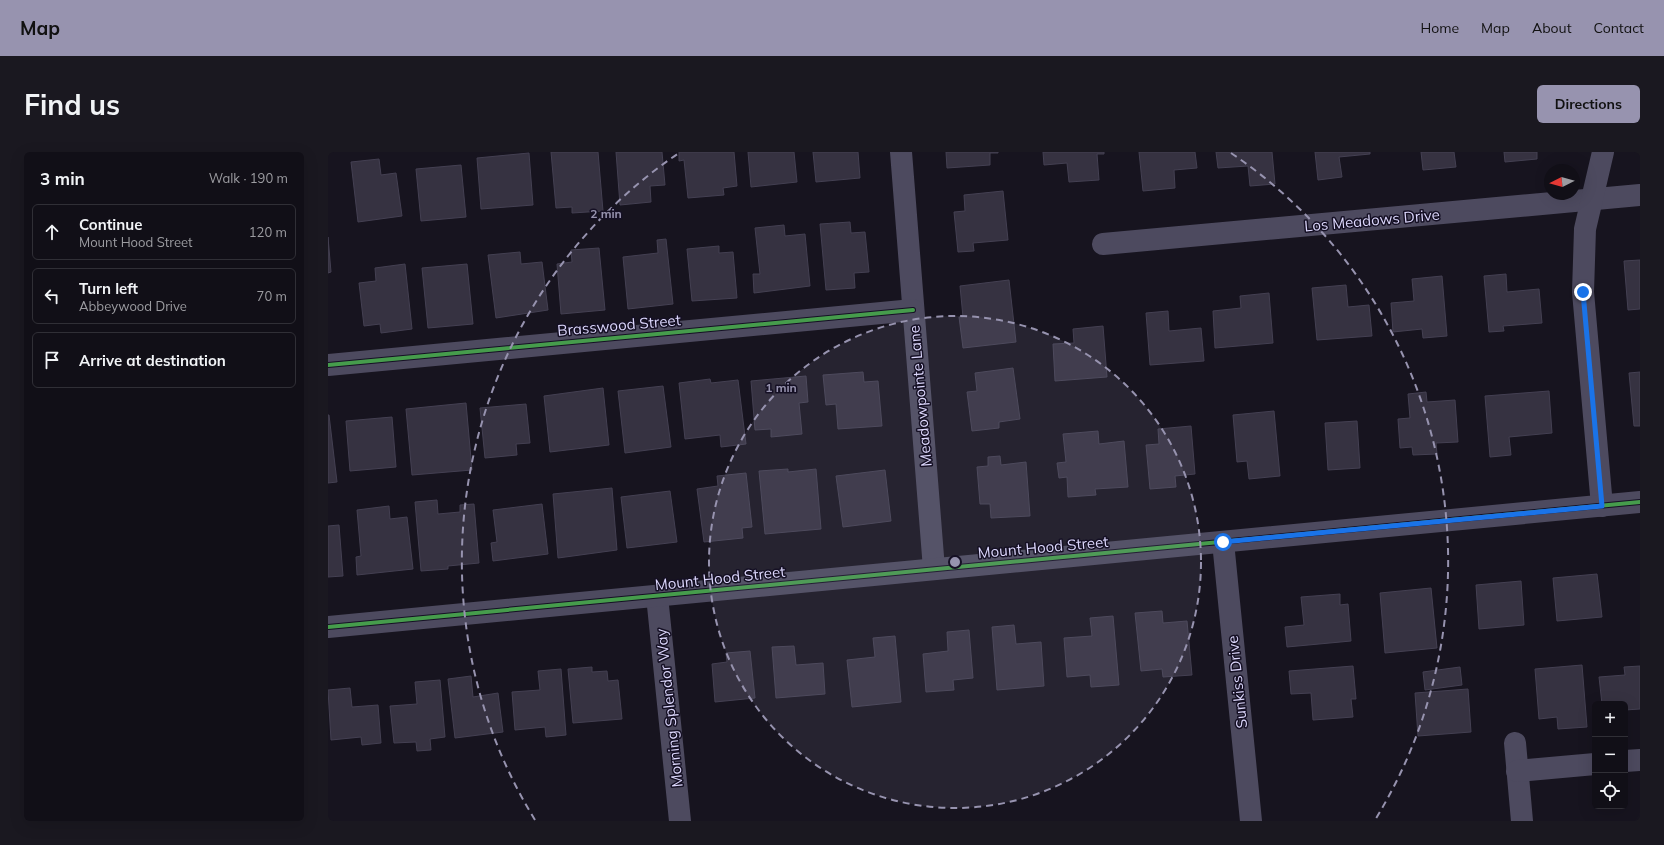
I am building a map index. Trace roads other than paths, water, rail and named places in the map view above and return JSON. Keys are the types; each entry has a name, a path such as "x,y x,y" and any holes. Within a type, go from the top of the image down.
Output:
{"street":[{"name":"Meadowpointe Lane","path":"901,152 934,569"},
{"path":"1602,506 1583,292 1584,229 1603,152"},
{"name":"Los Meadows Drive","path":"1103,244 1640,195"},
{"name":"Brasswood Street","path":"328,365 913,310"},
{"name":"Mount Hood Street","path":"328,627 1640,502"},
{"name":"Sunkiss Drive","path":"1223,542 1251,821"},
{"name":"Morning Splendor Way","path":"657,596 680,821"},
{"path":"1514,743 1522,821"},
{"path":"1628,761 1640,760"},
{"path":"1517,771 1592,764"}]}
